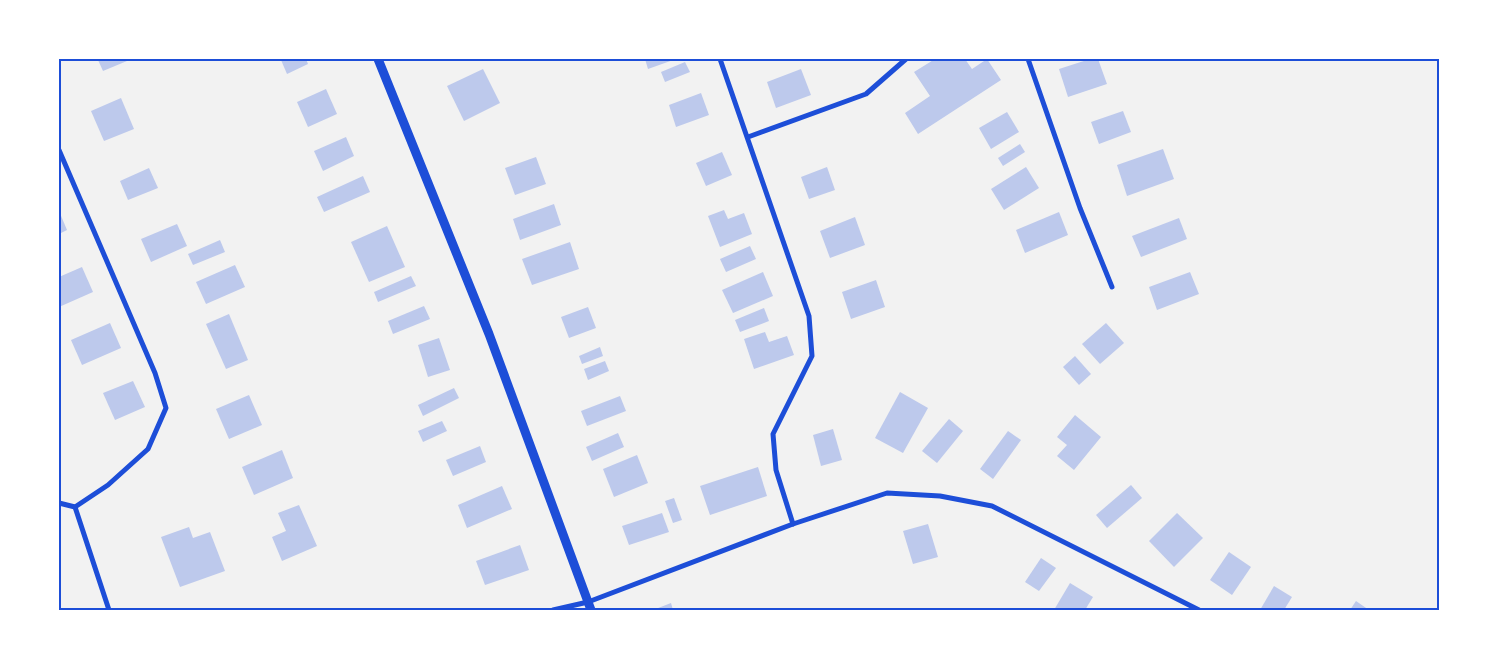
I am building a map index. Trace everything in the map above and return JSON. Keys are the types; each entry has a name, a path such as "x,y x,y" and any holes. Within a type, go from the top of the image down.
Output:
{"street":[{"path":"378,59 489,334 589,606"},
{"path":"720,59 809,316 812,356 773,434 776,470 793,524"},
{"path":"748,137 866,94 906,59"},
{"path":"1028,59 1080,208 1112,287"},
{"path":"59,150 156,373 166,408 148,450 108,486 75,507 59,503"},
{"path":"553,610 589,606 793,524 887,493 940,496 992,506 1199,610"},
{"path":"75,507 109,610"}],"building":[{"path":"126,59 127,61 103,71 98,60"},
{"path":"306,59 308,64 287,74 281,60"},
{"path":"645,59 676,59 648,69"},
{"path":"935,59 965,59 972,69 987,59 1001,80 918,134 905,113 930,96 914,72"},
{"path":"1090,59 1098,59 1107,84 1068,97 1059,69"},
{"path":"685,62 690,72 665,82 661,72"},
{"path":"483,69 500,103 464,121 447,86"},
{"path":"801,69 811,95 776,108 767,82"},
{"path":"326,89 337,114 308,127 297,102"},
{"path":"701,93 709,115 676,127 669,105"},
{"path":"121,98 134,129 104,141 91,111"},
{"path":"1123,111 1131,132 1099,144 1091,122"},
{"path":"1007,112 1019,132 991,149 979,128"},
{"path":"346,137 354,156 323,171 314,151"},
{"path":"1020,144 1025,152 1003,166 998,158"},
{"path":"1163,149 1174,179 1127,196 1117,165"},
{"path":"722,152 732,175 706,186 696,163"},
{"path":"536,157 546,184 515,195 505,168"},
{"path":"827,167 835,190 809,199 801,177"},
{"path":"1026,167 1039,188 1004,210 991,189"},
{"path":"149,168 158,188 128,200 120,181"},
{"path":"363,176 370,192 324,212 317,197"},
{"path":"554,204 561,225 520,240 513,219"},
{"path":"724,210 728,219 744,213 752,234 720,247 708,216"},
{"path":"59,211 67,230 59,234"},
{"path":"1059,212 1068,235 1025,253 1016,230"},
{"path":"855,217 865,245 830,258 820,231"},
{"path":"1179,218 1187,239 1141,257 1132,236"},
{"path":"177,224 187,246 151,262 141,239"},
{"path":"387,226 405,267 369,282 351,242"},
{"path":"220,240 225,252 193,265 188,254"},
{"path":"570,242 579,269 532,285 522,259"},
{"path":"750,246 756,259 726,272 720,259"},
{"path":"235,265 245,287 206,304 196,282"},
{"path":"82,267 93,292 59,307 59,277"},
{"path":"763,272 773,296 733,313 722,290"},
{"path":"1190,272 1199,294 1157,310 1149,287"},
{"path":"411,276 416,286 378,302 374,292"},
{"path":"876,280 885,307 851,319 842,292"},
{"path":"424,306 430,319 393,334 388,321"},
{"path":"588,307 596,328 569,338 561,317"},
{"path":"764,308 769,321 740,332 735,320"},
{"path":"229,314 248,360 226,369 206,324"},
{"path":"110,323 121,348 82,365 71,340"},
{"path":"1106,323 1124,343 1100,364 1082,344"},
{"path":"765,332 769,342 787,336 794,355 754,369 744,339"},
{"path":"439,338 450,370 428,377 418,345"},
{"path":"600,347 603,356 582,364 579,356"},
{"path":"1075,356 1091,374 1079,385 1063,367"},
{"path":"605,361 609,371 588,380 584,369"},
{"path":"133,381 145,407 115,420 103,393"},
{"path":"454,388 459,398 423,416 418,405"},
{"path":"900,392 928,408 903,453 875,438"},
{"path":"249,395 262,425 229,439 216,409"},
{"path":"620,396 626,411 587,426 581,411"},
{"path":"1075,415 1101,437 1074,470 1057,456 1067,445 1057,437"},
{"path":"949,419 963,431 937,463 922,451"},
{"path":"442,421 447,431 423,442 418,431"},
{"path":"833,429 842,460 821,466 813,435"},
{"path":"1008,431 1021,440 993,479 980,469"},
{"path":"618,433 624,447 592,461 586,447"},
{"path":"480,446 486,462 453,476 446,460"},
{"path":"282,450 293,478 254,495 242,467"},
{"path":"637,455 648,483 614,497 603,469"},
{"path":"758,467 767,496 710,515 700,486"},
{"path":"1131,485 1142,498 1107,528 1096,515"},
{"path":"502,486 512,509 467,528 458,505"},
{"path":"674,498 682,520 673,523 665,501"},
{"path":"299,505 317,546 282,561 272,537 286,531 278,513"},
{"path":"662,513 669,532 629,545 622,526"},
{"path":"1177,513 1203,538 1174,567 1149,541"},
{"path":"928,524 938,557 913,564 903,531"},
{"path":"189,527 193,538 210,532 225,571 180,587 161,537"},
{"path":"520,545 529,570 485,585 476,561"},
{"path":"1229,552 1251,567 1232,595 1210,580"},
{"path":"1041,558 1056,568 1039,591 1025,582"},
{"path":"1070,583 1093,597 1085,610 1054,610"},
{"path":"1274,586 1292,597 1284,610 1260,610"},
{"path":"1356,601 1369,610 1350,610"},
{"path":"671,603 673,610 653,610"}]}
